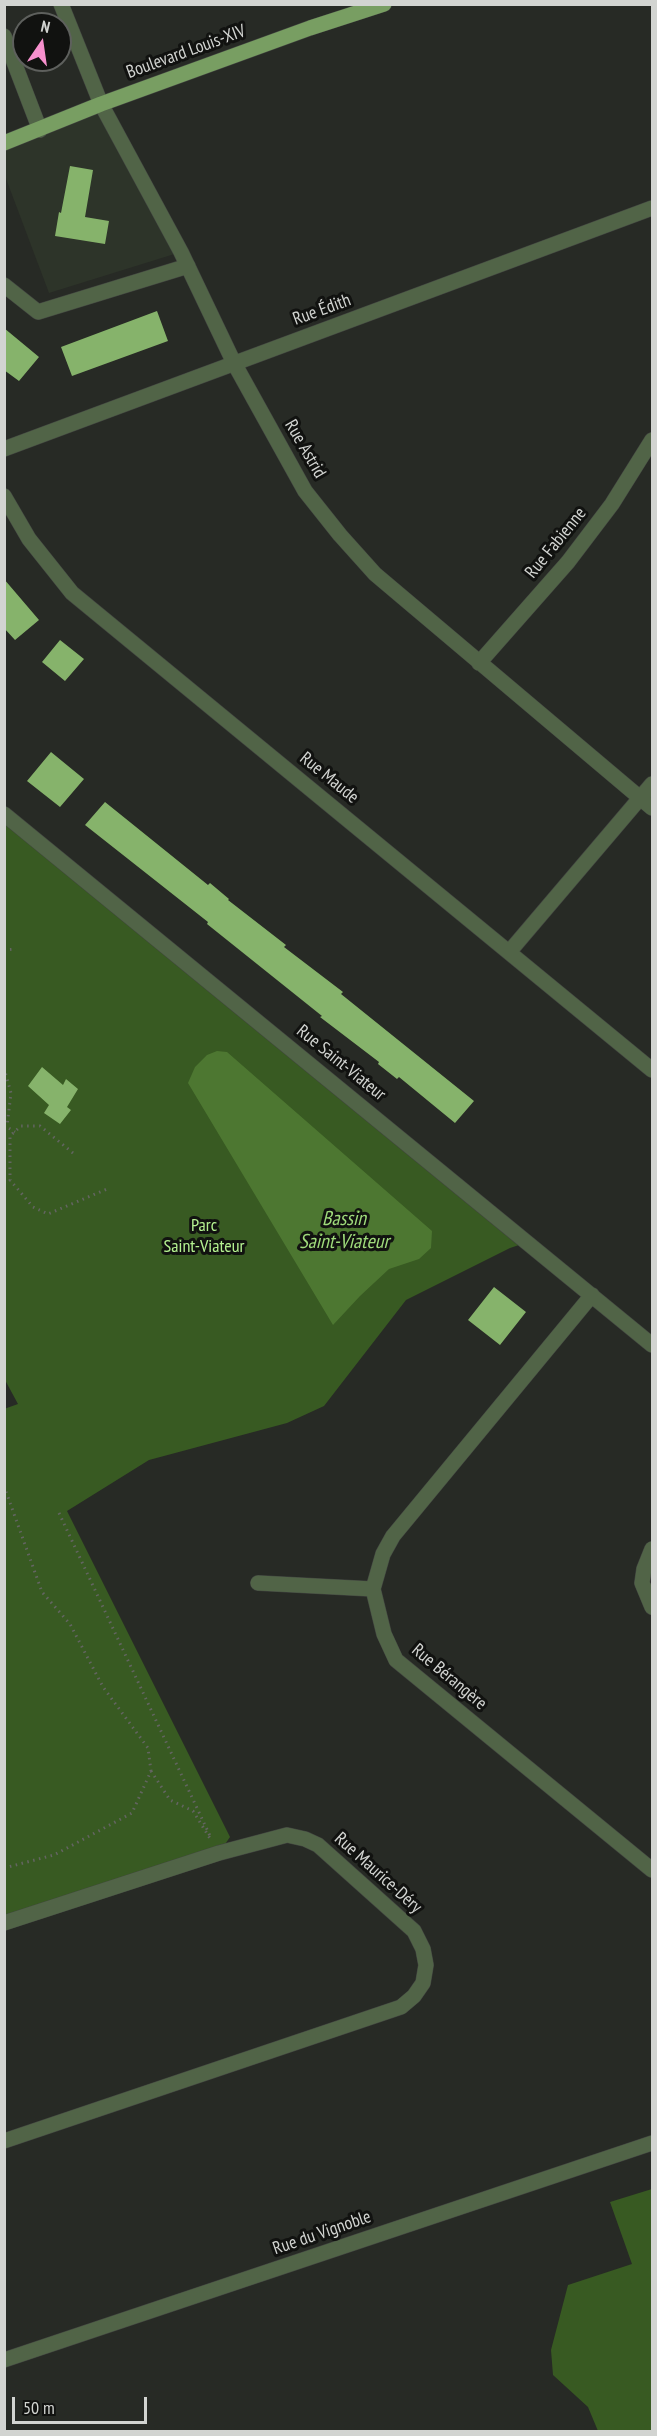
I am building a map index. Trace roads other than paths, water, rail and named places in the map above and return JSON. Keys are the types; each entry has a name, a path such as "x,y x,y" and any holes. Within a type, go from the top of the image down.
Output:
{"main road":[{"name":"Boulevard Louis-XIV","path":"4,143 101,104 299,32 384,4"}],"street":[{"name":"Rue Astrid","path":"61,4 101,104 188,266 234,363 305,491 375,574 652,808"},
{"path":"4,36 40,130"},
{"name":"Rue Édith","path":"4,449 652,208"},
{"path":"4,285 38,312 188,266"},
{"name":"Rue Fabienne","path":"480,663 568,562 612,504 652,440"},
{"name":"Rue Maude","path":"4,496 29,539 72,593 652,1070"},
{"path":"510,951 652,784"},
{"name":"Rue Saint-Viateur","path":"4,814 652,1345"},
{"name":"Rue Bérangère","path":"592,1295 393,1536 383,1554 373,1589 384,1634 396,1660 652,1870"},
{"path":"652,1549 644,1569 642,1583 652,1607"},
{"path":"258,1583 373,1589"},
{"name":"Rue Maurice-Déry","path":"4,1923 219,1853 287,1835 318,1845 414,1931 423,1949 426,1965 423,1983 414,1996 401,2007 4,2141"},
{"name":"Rue du Vignoble","path":"4,2360 652,2143"}],"water":[{"name":"Bassin Saint-Viateur","path":"217,1051 227,1052 432,1231 431,1248 419,1259 389,1269 333,1325 188,1083 195,1067 207,1055"}],"park label":[{"name":"Parc Saint-Viateur","path":"204,1236"}]}
